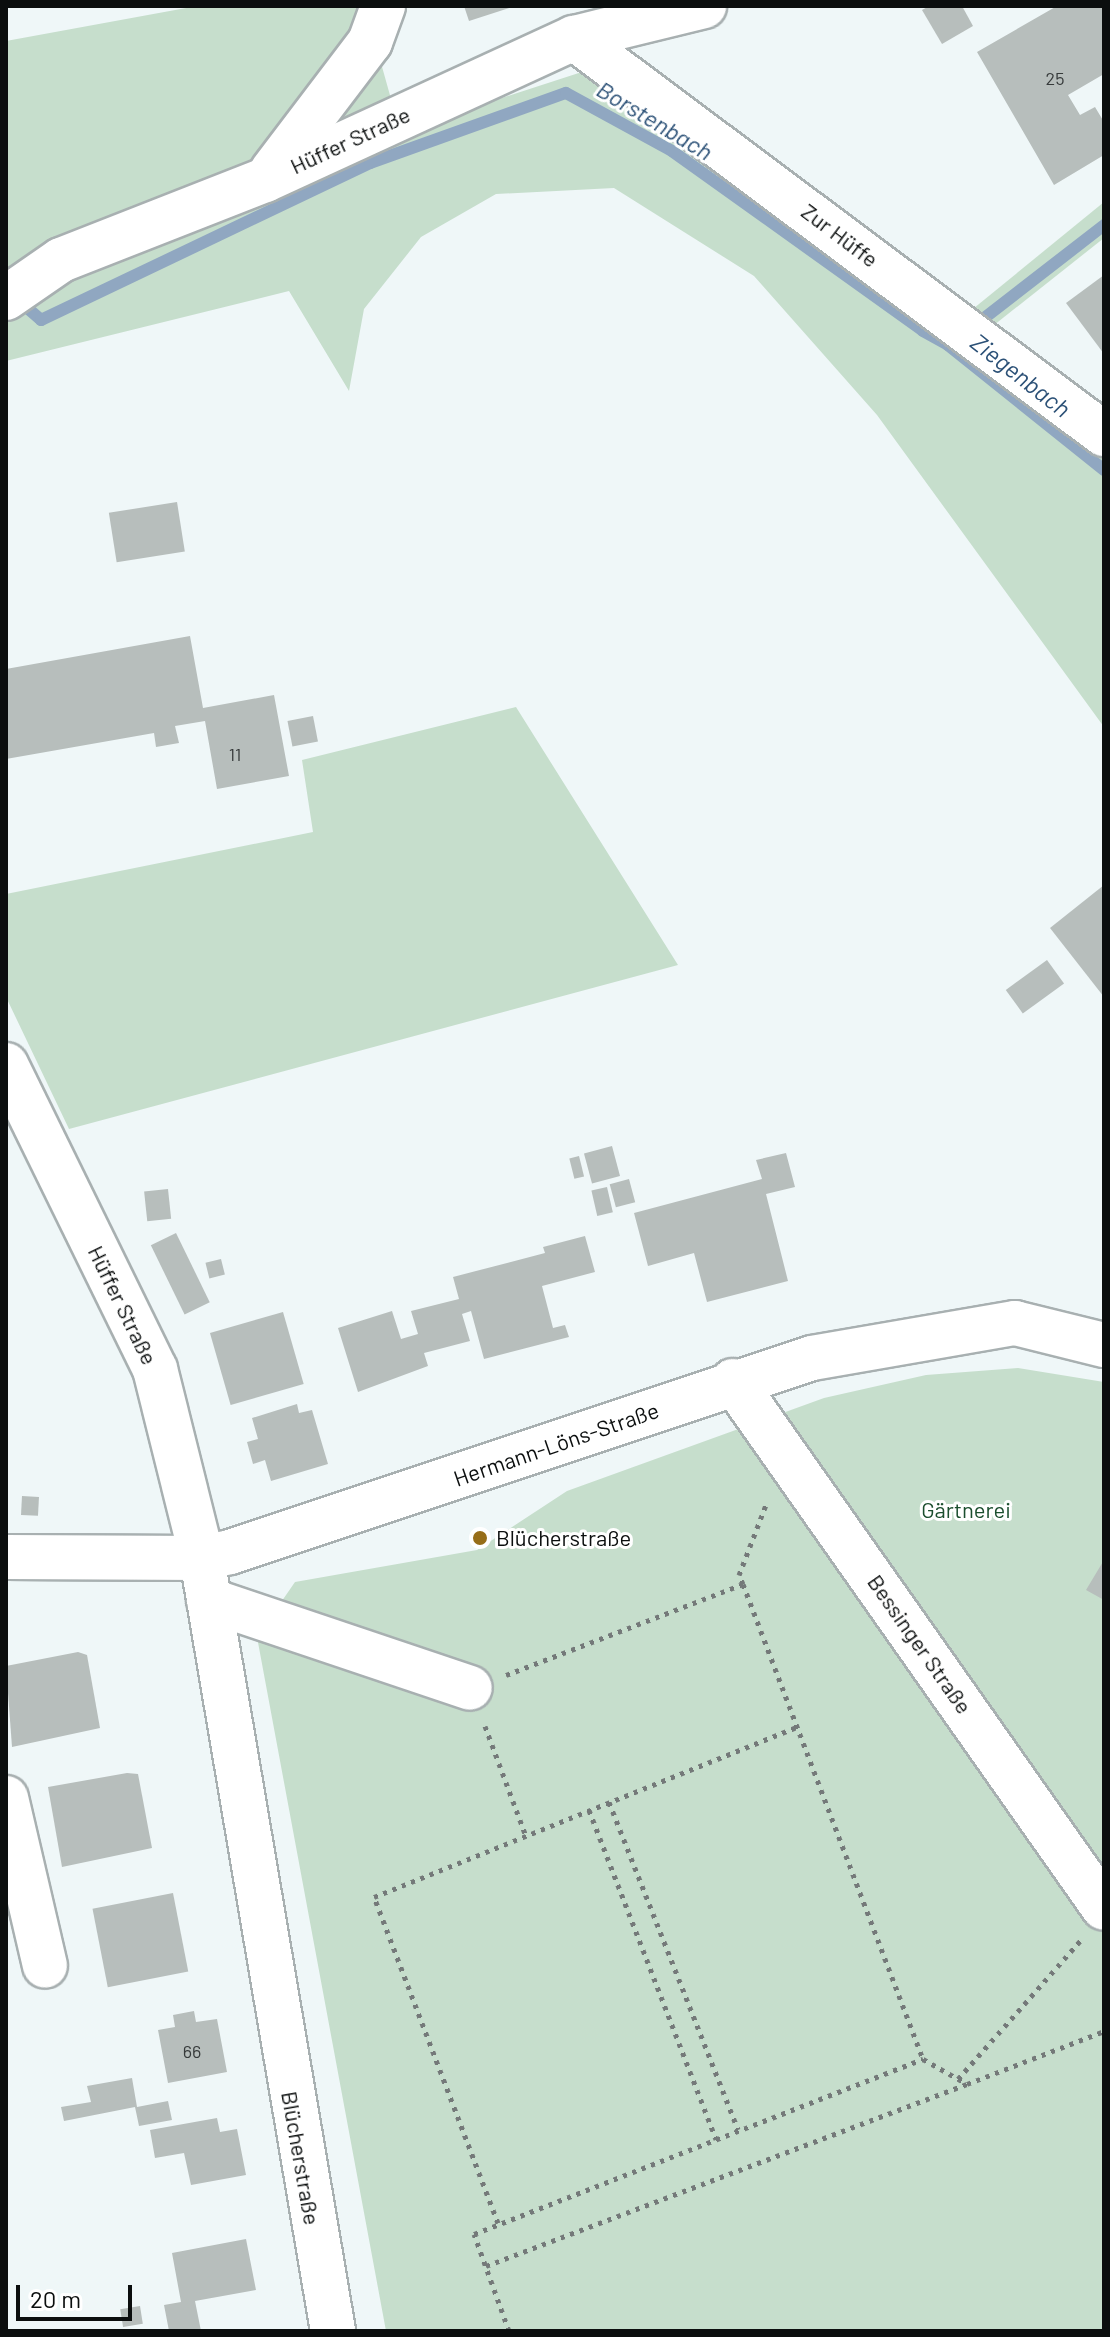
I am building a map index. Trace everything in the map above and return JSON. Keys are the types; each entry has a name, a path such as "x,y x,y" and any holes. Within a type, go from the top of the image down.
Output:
{"street":[{"path":"265,180 370,42 383,6"},
{"name":"Hüffer Straße","path":"6,298 61,260 265,180 574,38 704,6"},
{"name":"Zur Hüffe","path":"574,38 1104,434"},
{"name":"Hüffer Straße","path":"6,1065 155,1369 202,1558"},
{"name":"Hermann-Löns-Straße","path":"6,1557 202,1558 485,1470 733,1381 812,1358 1015,1323 1104,1345"},
{"name":"Bessinger Straße","path":"733,1381 785,1452 1094,1922"},
{"name":"Blücherstraße","path":"202,1558 333,2331"},
{"path":"209,1600 470,1688"},
{"path":"6,1798 45,1966"}],"path":[{"path":"785,1452 739,1575 923,2059 967,2084"},
{"path":"526,1836 470,1688 743,1584"},
{"path":"498,2223 374,1897 797,1727"},
{"path":"609,1802 738,2130"},
{"path":"589,1810 716,2139"},
{"path":"958,2079 1094,1922"},
{"path":"486,2266 1104,2031"},
{"path":"509,2331 474,2234 923,2059"}],"green space":[{"path":"197,6 365,6 400,131 588,70 1104,445 1104,727 877,415 754,276 614,188 496,194 421,237 364,309 349,391 289,291 6,361 6,41"},
{"path":"1104,202 1104,238 984,333 963,317"},
{"path":"516,707 678,965 69,1129 6,997 6,894 313,832 302,760"},
{"name":"Gärtnerei","path":"1018,1368 1104,1382 1104,2331 386,2331 257,1637 295,1582 477,1550 567,1491 824,1398 926,1375"}],"building":[{"path":"464,6 512,6 512,7 469,21"},
{"path":"929,6 962,6 973,26 942,44 922,10"},
{"path":"1057,6 1104,6 1104,74 1068,95 1080,115 1095,107 1104,122 1104,155 1054,185 977,52"},
{"path":"1104,275 1104,354 1066,303"},
{"path":"177,502 185,551 117,562 109,513"},
{"path":"190,636 203,708 274,695 289,776 217,789 205,721 175,726 179,743 156,747 154,733 6,759 6,669"},
{"path":"313,716 318,742 292,746 287,721"},
{"path":"1104,885 1104,997 1050,928"},
{"path":"1047,960 1064,983 1023,1013 1006,990"},
{"path":"612,1146 620,1176 592,1183 584,1154"},
{"path":"786,1153 795,1187 766,1194 788,1281 707,1302 694,1253 648,1266 634,1213 762,1179 756,1160"},
{"path":"579,1156 584,1176 574,1179 569,1158"},
{"path":"629,1179 635,1202 616,1207 610,1184"},
{"path":"607,1187 613,1212 597,1216 591,1191"},
{"path":"168,1189 171,1219 147,1221 144,1192"},
{"path":"176,1233 210,1302 185,1314 151,1245"},
{"path":"585,1236 595,1272 542,1286 553,1328 565,1325 569,1337 484,1359 471,1311 462,1314 470,1341 424,1353 428,1366 358,1392 338,1328 392,1311 401,1339 418,1334 411,1311 459,1299 453,1277 545,1253 543,1247"},
{"path":"221,1259 225,1275 209,1278 205,1263"},
{"path":"283,1312 304,1384 231,1405 210,1333"},
{"path":"297,1404 299,1413 312,1410 328,1464 271,1481 265,1460 253,1464 247,1442 258,1439 252,1418"},
{"path":"22,1496 39,1497 38,1516 21,1515"},
{"path":"1104,1560 1104,1600 1086,1590"},
{"path":"78,1652 87,1655 100,1728 12,1747 6,1666"},
{"path":"127,1773 138,1774 152,1848 62,1867 48,1787"},
{"path":"173,1893 188,1972 108,1987 93,1909"},
{"path":"194,2011 196,2022 217,2019 227,2072 168,2083 158,2030 175,2027 173,2015"},
{"path":"132,2078 137,2107 168,2101 172,2120 139,2126 135,2107 64,2121 61,2107 91,2102 87,2086"},
{"path":"217,2118 220,2132 237,2129 246,2175 191,2185 184,2153 155,2158 150,2130"},
{"path":"246,2239 256,2290 195,2301 201,2331 169,2331 164,2305 181,2302 172,2253"},
{"path":"140,2306 143,2324 123,2327 120,2309"}],"waterway":[{"name":"Borstenbach","path":"17,299 41,320 370,163 566,93 672,151 923,331 948,345 959,337"},
{"name":"Borstenbach","path":"974,326 1104,225"},
{"name":"Ziegenbach","path":"948,345 1104,470"}],"place":[{"name":"Blücherstraße","path":"480,1538"}]}
